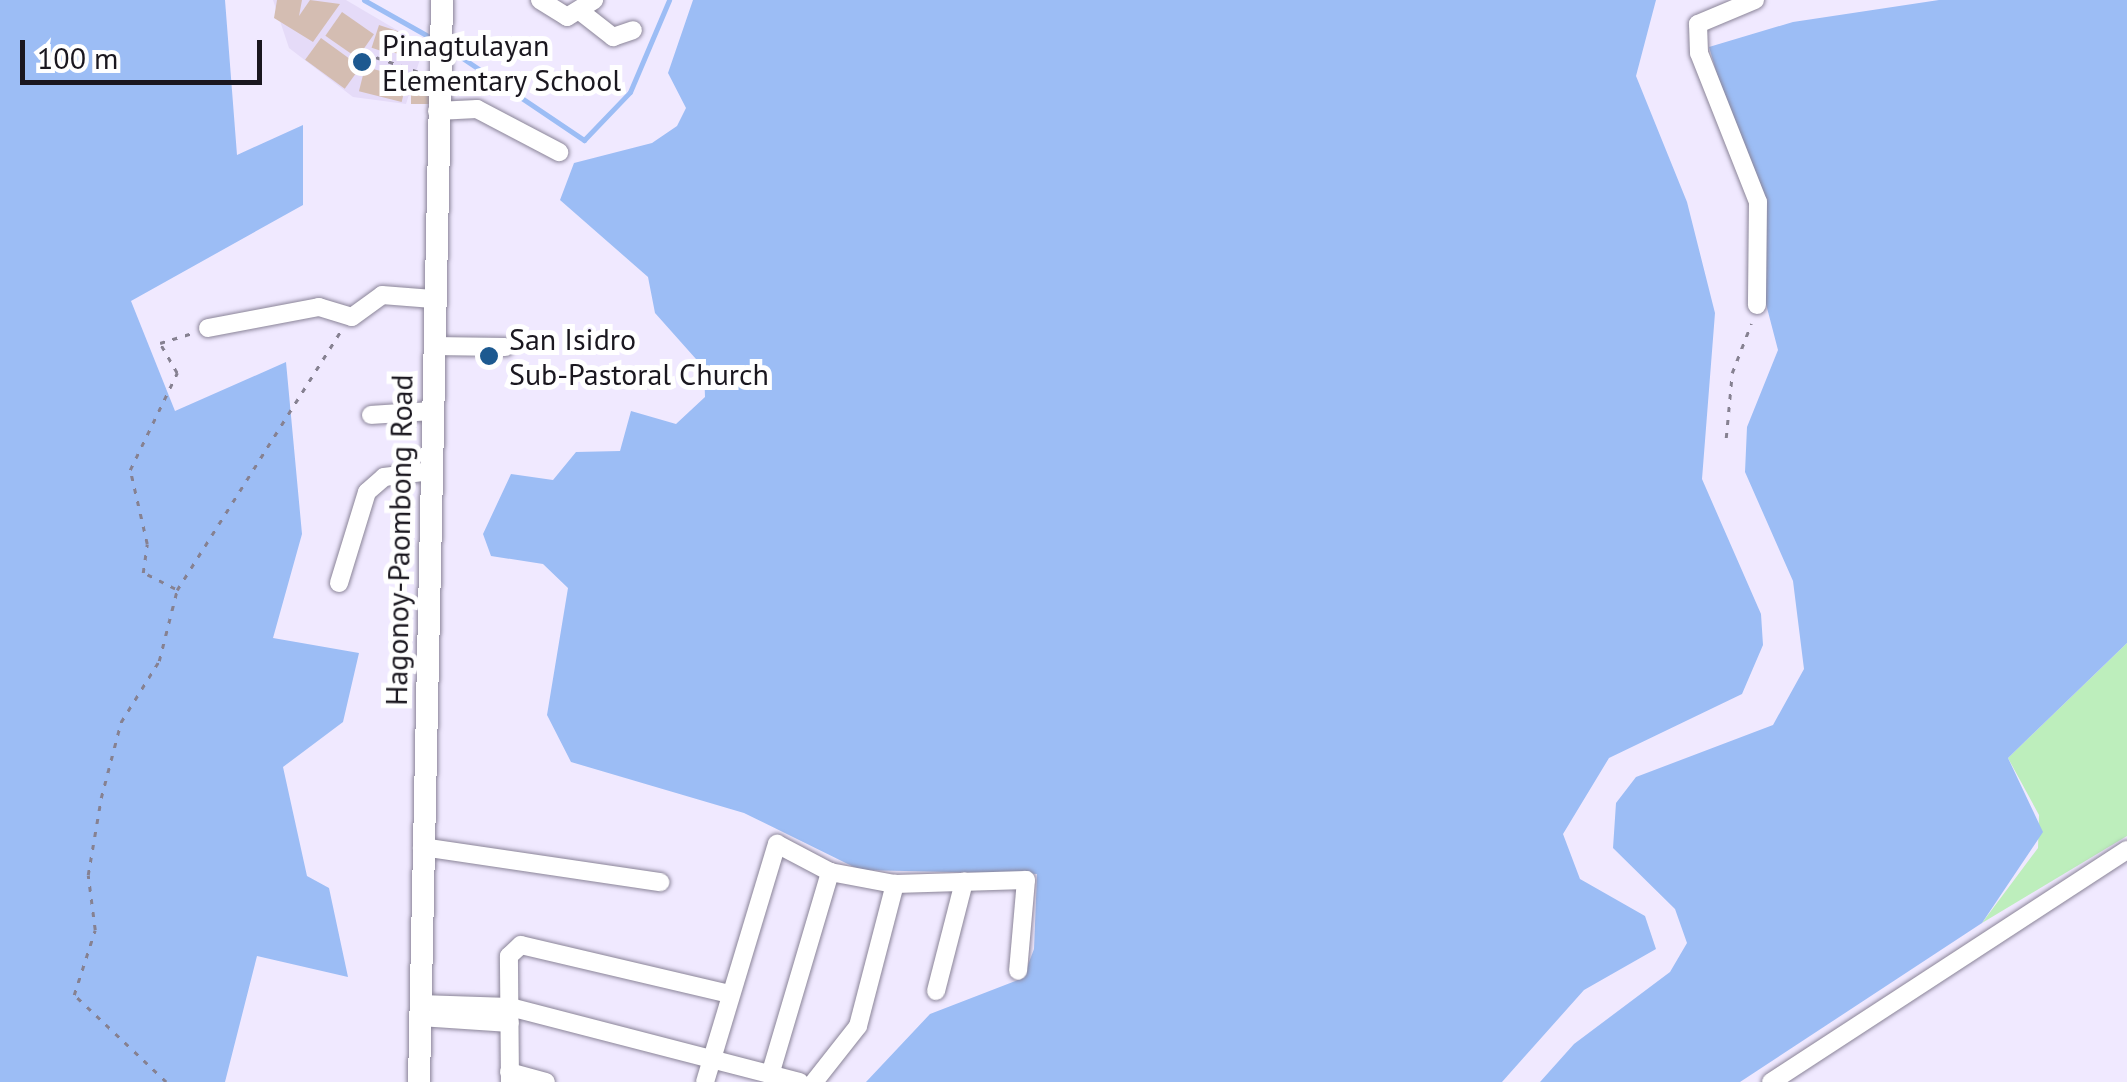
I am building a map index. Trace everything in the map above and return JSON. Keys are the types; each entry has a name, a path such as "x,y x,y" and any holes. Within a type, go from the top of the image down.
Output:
{"main road":[{"name":"Hagonoy-Paombong Road","path":"419,1082 442,0"}],"street":[{"path":"540,0 567,18 588,6 613,37 634,30"},
{"path":"1754,0 1713,5 1698,24 1698,53 1758,202 1757,305"},
{"path":"438,111 477,109 559,152"},
{"path":"208,328 319,307 352,317 382,295 433,299"},
{"path":"432,346 505,347"},
{"path":"371,415 432,411"},
{"path":"339,582 367,492 384,477 430,471"},
{"path":"705,1082 777,844 830,872 895,884 1026,880 1018,971"},
{"path":"422,847 660,882"},
{"path":"1771,1082 2123,860"},
{"path":"770,1074 830,872"},
{"path":"936,991 964,882"},
{"path":"814,1082 858,1026 895,884"},
{"path":"546,1082 509,1077 509,956 529,943 730,994"},
{"path":"420,1010 510,1015 798,1082"}],"path":[{"path":"364,52 438,69"},
{"path":"1726,438 1732,373 1757,305"},
{"path":"166,1082 74,995 94,930 88,875 101,798 121,722 159,661 177,590 352,317"},
{"path":"177,590 143,573 147,544 130,470 177,373 160,343 208,328"}],"shaded area":[{"name":"Pinagtulayan Elementary School","path":"273,0 346,0 424,46 406,104 353,97 289,48"}],"green space":[{"path":"2127,643 2127,836 1982,923 2038,848 2039,815 2008,758"}],"water":[{"path":"0,0 225,0 237,155 303,125 303,205 131,301 175,411 286,362 302,534 273,638 359,653 343,722 283,767 307,876 329,888 348,977 257,956 225,1082 0,1082"},
{"path":"693,0 1656,0 1636,76 1687,202 1715,313 1702,479 1761,614 1763,645 1742,694 1609,758 1563,834 1580,879 1645,916 1656,949 1584,990 1502,1082 866,1082 930,1014 1023,978 1034,949 1037,874 860,870 744,813 571,762 547,715 568,588 543,564 491,556 483,534 511,474 553,480 576,452 620,451 631,411 676,424 705,397 704,368 655,313 648,277 560,200 574,163 652,143 677,126 686,108 668,73"},
{"path":"1939,0 2127,0 2127,643 2008,758 2043,832 1982,923 1740,1082 1540,1082 1574,1044 1670,972 1687,943 1675,909 1613,848 1616,803 1636,777 1773,725 1804,669 1793,581 1745,472 1747,427 1778,350 1760,281 1761,224 1709,47 1793,22"}],"building":[{"path":"277,0 302,0 299,16 310,0 340,4 313,42 274,18"},
{"path":"342,12 374,34 357,58 325,36"},
{"path":"379,25 398,31 391,54 372,48"},
{"path":"321,38 361,67 345,89 305,60"},
{"path":"397,40 421,47 417,59 393,52"},
{"path":"365,67 408,78 402,102 359,91"},
{"path":"411,77 429,77 429,104 411,104"}],"waterway":[{"path":"364,0 435,40"},
{"path":"449,49 584,140 630,92 669,0"}],"place":[{"name":"Pinagtulayan Elementary School","path":"362,62"},
{"name":"San Isidro Sub-Pastoral Church","path":"489,356"}]}
